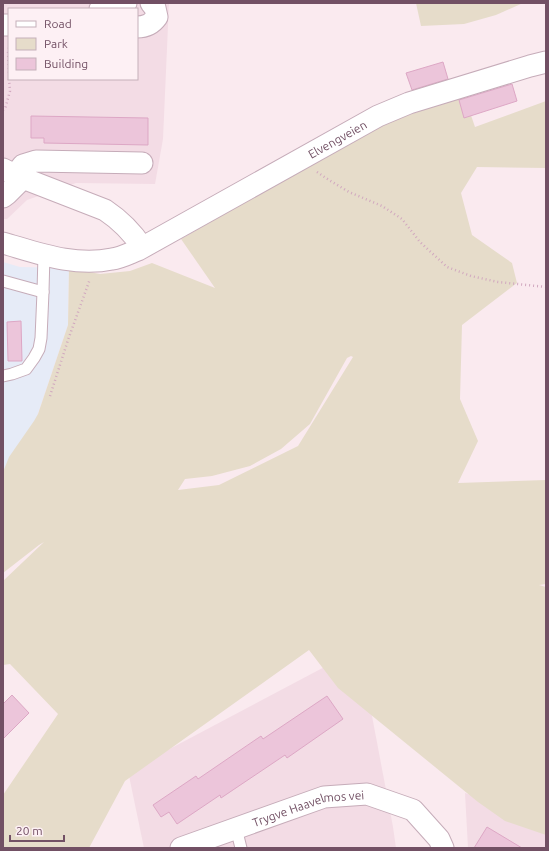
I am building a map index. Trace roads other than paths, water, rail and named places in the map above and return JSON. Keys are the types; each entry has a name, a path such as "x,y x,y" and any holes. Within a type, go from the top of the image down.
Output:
{"street":[{"path":"104,8 126,3"},
{"path":"138,27 152,23 157,17 155,8 151,3"},
{"name":"Elvengveien","path":"3,243 68,261 90,262 112,259 142,248 378,116 409,103 546,62"},
{"path":"3,197 7,194 14,174 23,165 36,161 142,163"},
{"path":"14,174 105,210 117,218 125,226 142,248"},
{"name":"Trygve Haavelmos vei","path":"181,848 239,838 324,797 367,794 413,810 439,839 443,848"}],"lane":[{"path":"3,376 26,369 39,349 44,292 44,254"},
{"path":"3,281 44,292"}]}
